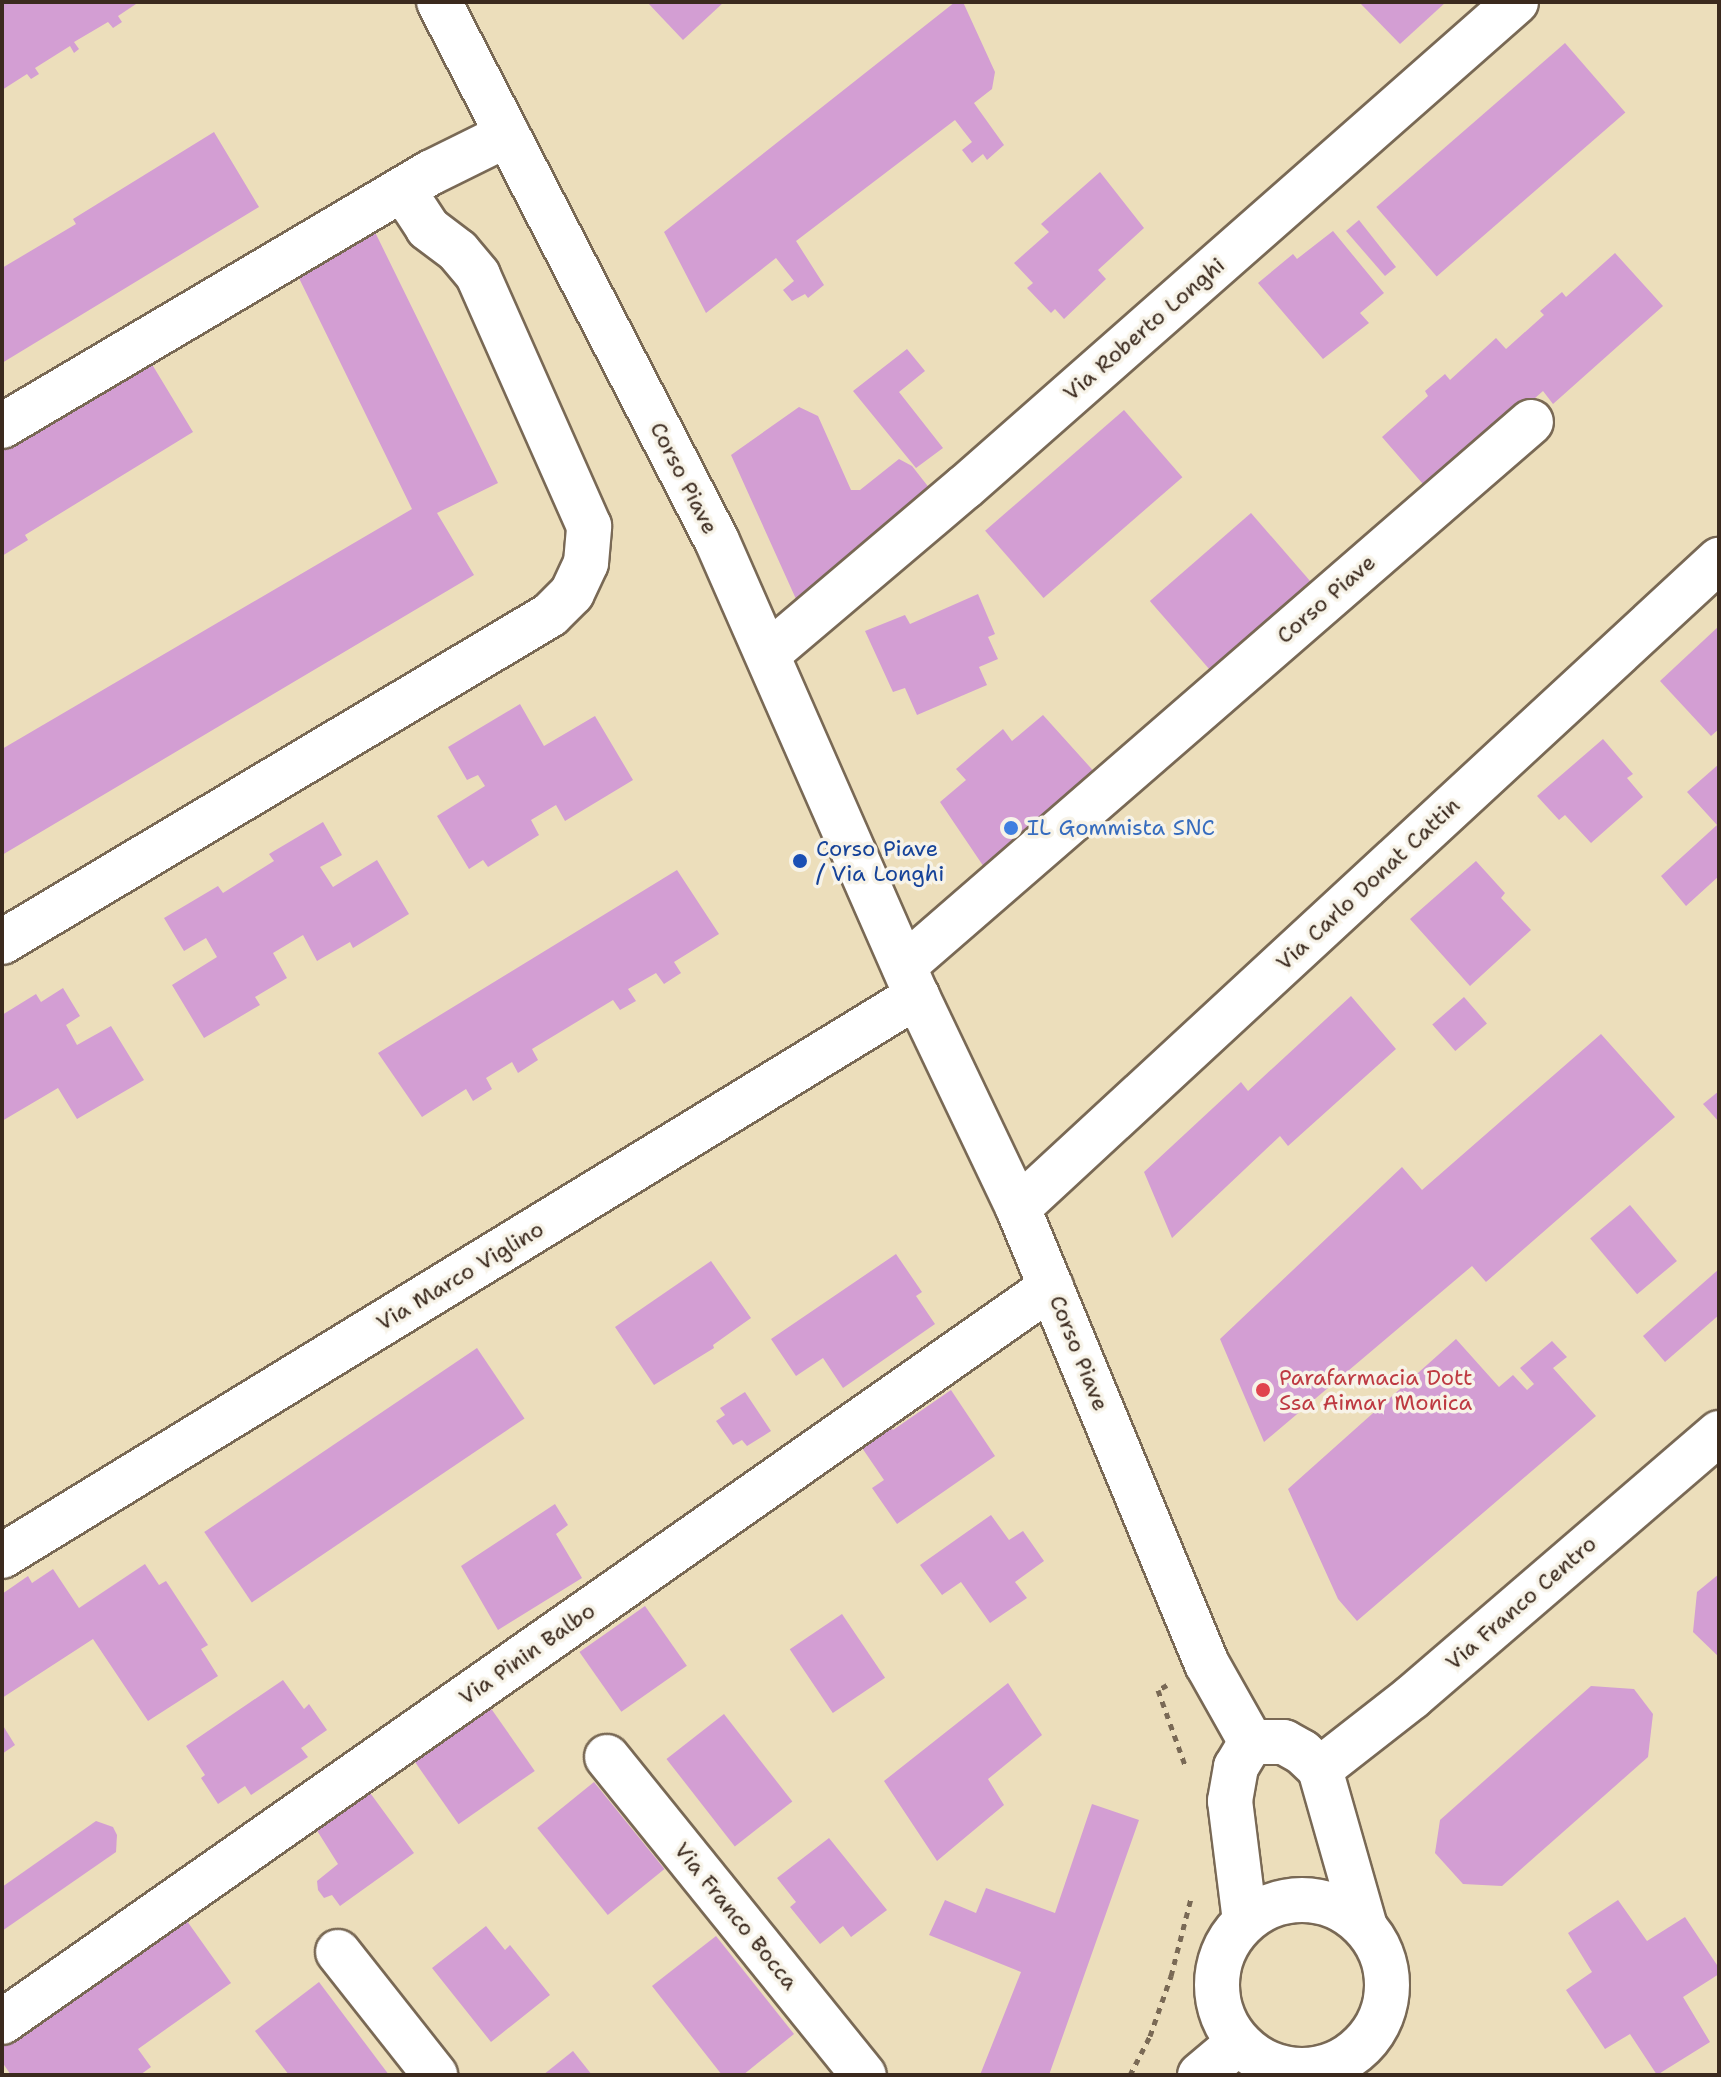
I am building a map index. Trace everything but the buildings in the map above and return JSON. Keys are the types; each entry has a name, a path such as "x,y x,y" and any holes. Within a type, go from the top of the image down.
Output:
{"street":[{"name":"Corso Piave","path":"439,2 717,541 769,653 910,981 1018,1208 1207,1664 1251,1742"},
{"name":"Via Roberto Longhi","path":"769,653 965,487 1516,2"},
{"path":"2,426 403,190 507,135"},
{"path":"2,942 550,615 572,593 586,563 589,526 478,275 458,251 428,228 403,190"},
{"name":"Corso Piave","path":"910,981 1531,422"},
{"name":"Via Carlo Donat Cattin","path":"1018,1208 1719,560"},
{"name":"Via Marco Viglino","path":"2,1556 910,981"},
{"name":"Via Pinin Balbo","path":"2,2022 1051,1287"},
{"name":"Via Franco Centro","path":"1320,1769 1412,1697 1719,1433"},
{"path":"1245,1921 1230,1801 1236,1767 1251,1742 1284,1742 1302,1752 1320,1769 1365,1927 1383,1956 1387,1989 1368,2062 1297,2071 1265,2062 1238,2043 1221,2013 1217,1980 1224,1948 1245,1921 1273,1904 1306,1899 1339,1907 1365,1927"},
{"name":"Via Franco Bocca","path":"607,1757 864,2075"},
{"path":"338,1952 435,2075"},
{"path":"1200,2075 1238,2043"}],"path":[{"path":"1186,1772 1158,1690 1207,1664"},
{"path":"1130,2075 1150,2036 1171,1976 1192,1888"}],"place":[{"name":"IL Gommista SNC","path":"1011,828"},
{"name":"Corso Piave / Via Longhi","path":"800,861"},
{"name":"Parafarmacia Dott Ssa Aimar Monica","path":"1263,1390"}]}
